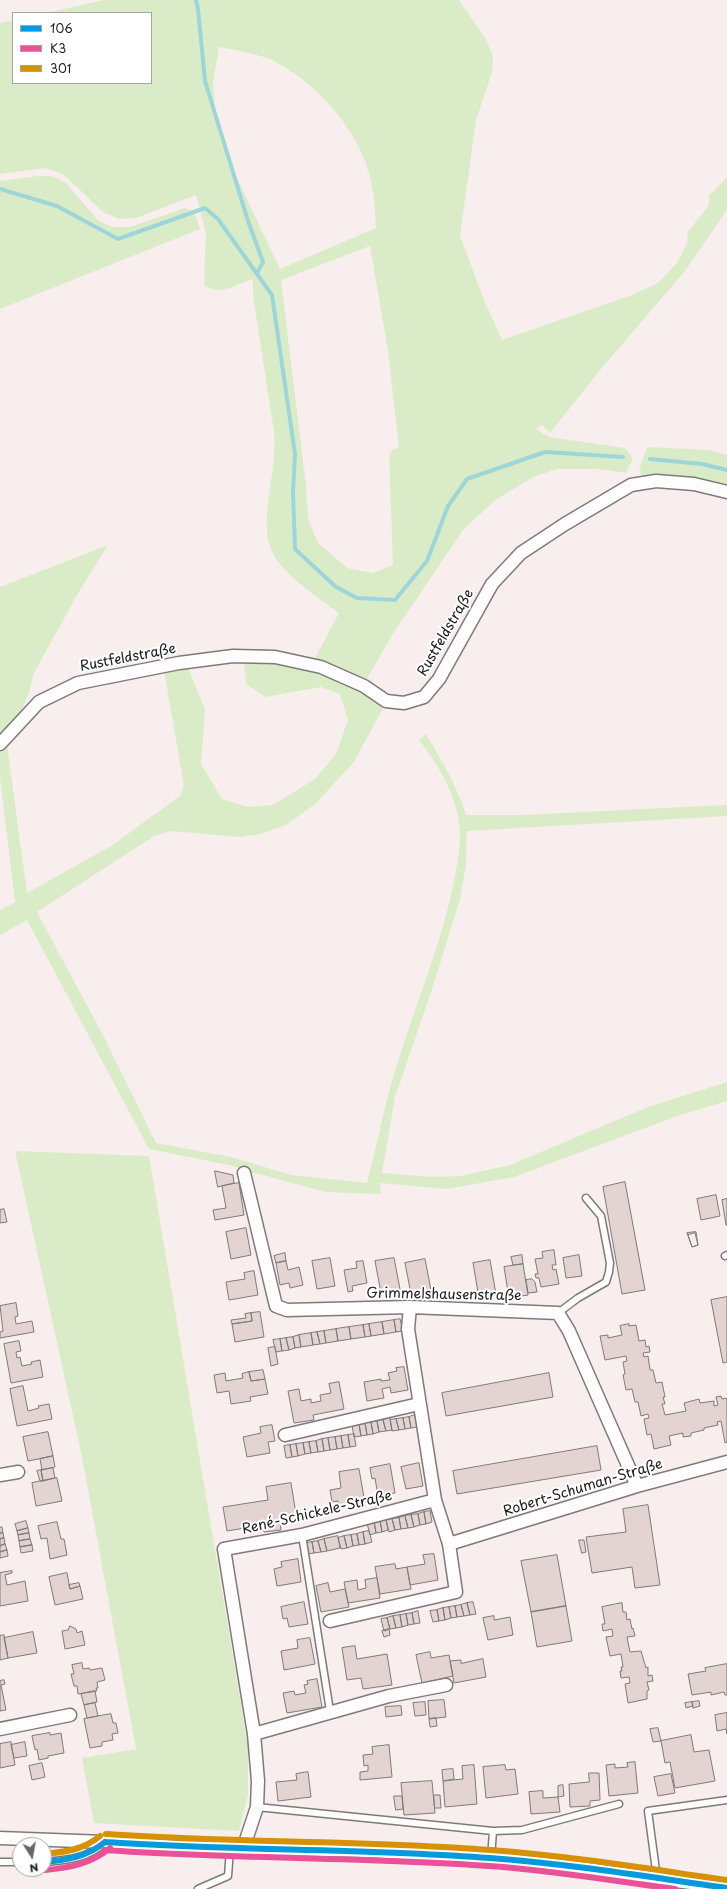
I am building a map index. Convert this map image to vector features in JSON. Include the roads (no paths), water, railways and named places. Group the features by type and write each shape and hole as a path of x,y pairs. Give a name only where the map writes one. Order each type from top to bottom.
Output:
{"street":[{"name":"Rustfeldstraße","path":"0,744 39,702 78,683 179,663 233,656 275,657 321,667 364,686 386,701 404,704 424,697 439,679 492,584 521,553 565,524 631,485 656,481 694,484 727,492"},
{"name":"Grimmelshausenstraße","path":"244,1173 276,1306 287,1310 410,1307 558,1313"},
{"path":"330,1621 456,1592 449,1544 435,1500 419,1404 408,1329 410,1307"},
{"path":"558,1313 569,1331 637,1486"},
{"path":"285,1434 419,1404"},
{"name":"Robert-Schuman-Straße","path":"449,1544 637,1486 727,1462"},
{"path":"0,1475 18,1472"},
{"name":"René-Schickele-Straße","path":"243,1849 257,1806 258,1781 254,1734 224,1549 302,1535 435,1500"},
{"path":"254,1734 330,1711 389,1696 446,1685"},
{"path":"0,1729 70,1715"},
{"path":"0,1838 230,1849 368,1851 491,1858 727,1888"}],"lane":[{"path":"558,1313 578,1298 606,1282 610,1272 610,1263 601,1216 586,1198"},
{"path":"302,1535 330,1711"},
{"path":"657,1878 648,1812 727,1800"},
{"path":"257,1806 493,1831 522,1830 619,1804"},
{"path":"491,1858 493,1831"},
{"path":"52,1861 74,1860 97,1849 105,1842"},
{"path":"198,1889 228,1876 230,1849"},
{"path":"0,1862 12,1862"}],"waterway":[{"path":"196,0 205,81 248,221 263,262 257,273"},
{"path":"0,189 57,206 118,239 205,208 218,219 272,295 295,454 293,492 295,549 336,587 357,598 395,600 427,561 448,506 467,479 545,452 623,457"},
{"path":"650,459 702,464 727,470"}]}
